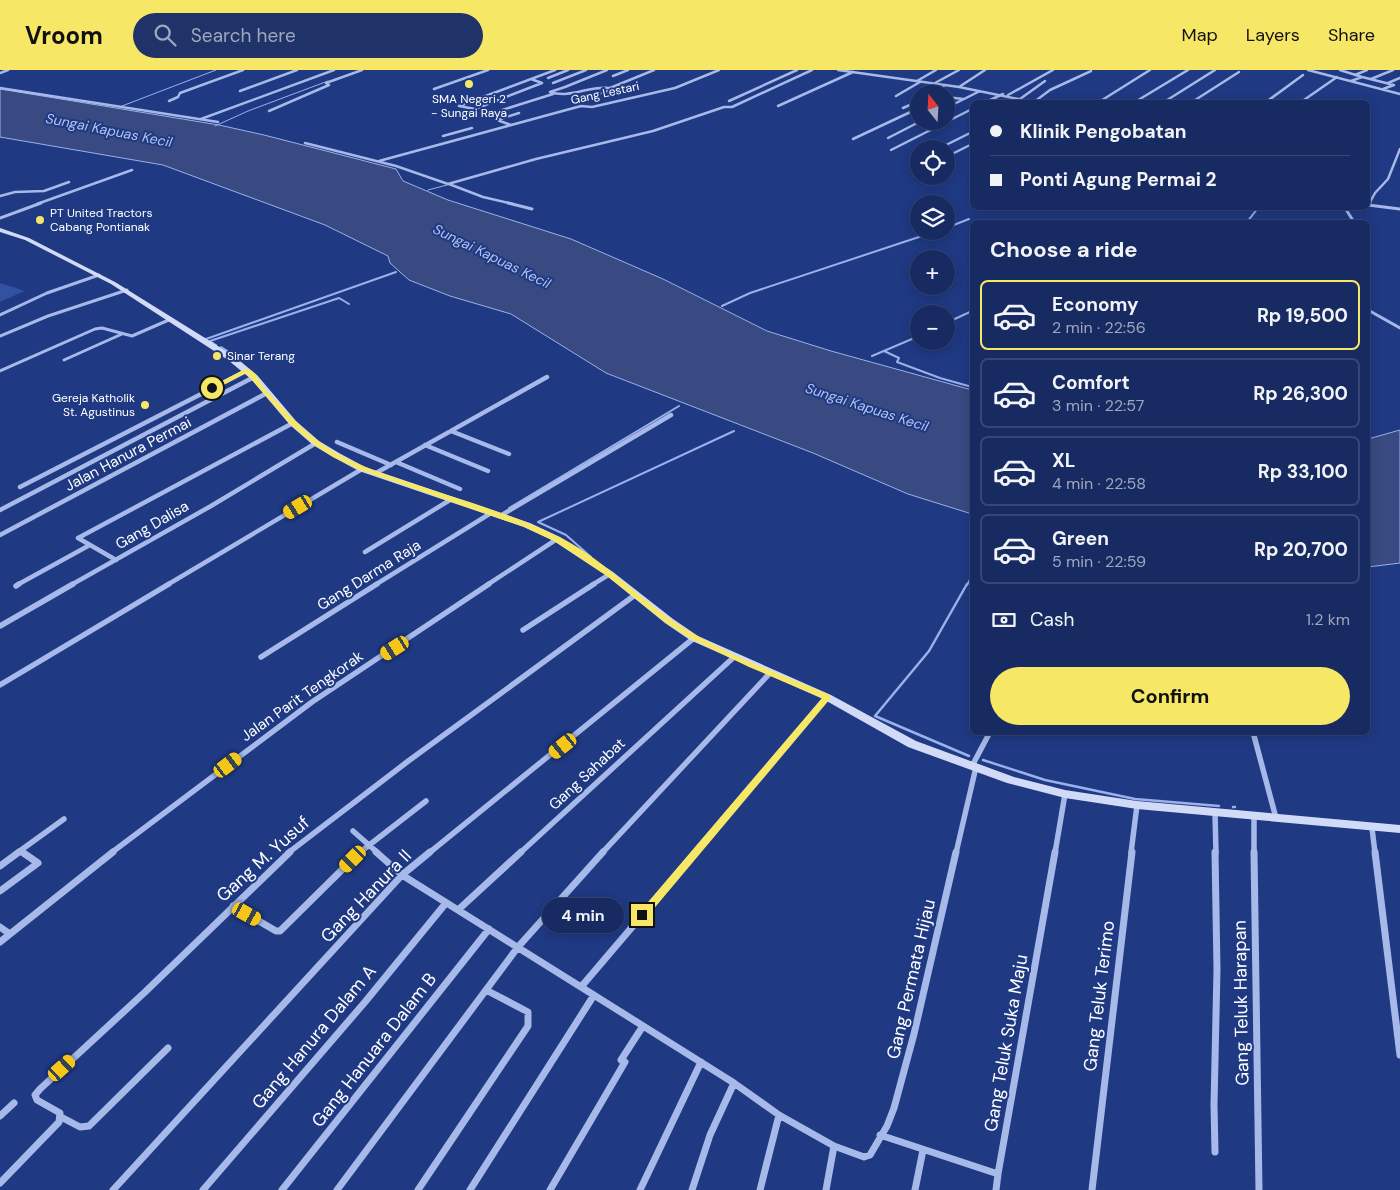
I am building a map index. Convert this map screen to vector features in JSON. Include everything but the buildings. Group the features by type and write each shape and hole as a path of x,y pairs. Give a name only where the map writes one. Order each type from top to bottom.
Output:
{"main road":[{"path":"0,230 27,239 99,275 127,290 171,319 251,374 293,423 316,443 362,469 527,525 557,539 610,574 668,622 694,638 827,697 912,744 1011,780 1065,794 1137,805 1372,828 1400,829"}],"street":[{"path":"0,72 8,70"},
{"path":"169,101 178,97 180,93 243,70"},
{"path":"240,91 297,70"},
{"path":"202,119 334,70"},
{"path":"269,111 329,85 326,83 362,70"},
{"path":"434,89 488,70"},
{"path":"531,79 542,83 475,109 459,106 531,79 555,70"},
{"path":"548,78 568,70"},
{"path":"553,83 586,70"},
{"path":"554,94 550,92 607,70"},
{"path":"613,76 628,70"},
{"path":"486,115 554,94 566,96 600,86 610,88 654,70"},
{"name":"Gang Lestari","path":"378,162 580,106 592,108 675,88 719,70"},
{"path":"729,101 797,70"},
{"path":"448,184 536,159 653,131 723,107 731,107 812,70"},
{"path":"838,70 945,85"},
{"path":"896,96 936,70"},
{"path":"935,84 959,70"},
{"path":"959,86 985,70"},
{"path":"1007,96 1053,70"},
{"path":"1102,100 1150,70"},
{"path":"1138,100 1188,70"},
{"path":"1167,100 1215,70"},
{"path":"1308,70 1389,91 1400,92"},
{"path":"1340,70 1394,85 1383,89"},
{"path":"1355,75 1367,70"},
{"path":"1371,79 1393,70"},
{"path":"778,106 852,71"},
{"path":"1037,100 1050,90 1091,71"},
{"path":"1195,100 1239,72"},
{"path":"1134,100 1178,73"},
{"path":"1269,100 1304,75"},
{"path":"1304,100 1337,77"},
{"path":"1351,81 1362,77"},
{"path":"1388,83 1400,78"},
{"path":"1020,99 1032,91 1035,86 1045,81"},
{"path":"955,86 1003,94 1025,100"},
{"path":"0,88 218,122"},
{"path":"574,100 613,89 610,88"},
{"path":"955,104 981,90"},
{"path":"990,100 1003,94"},
{"path":"955,98 964,99"},
{"path":"903,108 910,105"},
{"path":"891,150 970,111"},
{"path":"854,139 910,112"},
{"path":"512,125 497,120 519,113"},
{"path":"888,138 910,127"},
{"path":"443,136 472,128"},
{"path":"461,131 471,136"},
{"path":"955,140 970,133"},
{"path":"305,143 378,162 483,197 532,209"},
{"path":"955,152 970,145"},
{"path":"1370,202 1388,179 1400,149"},
{"path":"0,218 132,170"},
{"path":"0,196 14,192 44,191 69,182"},
{"path":"1370,205 1400,208"},
{"path":"0,314 38,297 99,275"},
{"path":"0,336 54,314 127,290"},
{"path":"1370,311 1400,328"},
{"path":"0,371 95,329 101,328 134,336 171,319"},
{"path":"64,360 123,333"},
{"path":"20,486 251,374"},
{"path":"0,510 251,374"},
{"path":"376,473 547,376"},
{"name":"Jalan Hanura Permai","path":"0,536 167,445 267,394"},
{"name":"Gang Darma Raja","path":"260,657 495,515 671,415"},
{"path":"116,560 88,546 79,540 79,537 293,423"},
{"path":"451,431 509,454"},
{"path":"336,442 460,489"},
{"name":"Gang Dalisa","path":"0,626 211,506 316,443"},
{"path":"425,445 488,471"},
{"path":"0,684 362,469"},
{"path":"365,552 450,500"},
{"name":"Jalan Parit Tengkorak","path":"0,942 148,824 312,702 557,539"},
{"path":"16,586 88,546"},
{"path":"523,630 610,574"},
{"name":"Gang M. Yusuf","path":"61,1117 60,1113 37,1100 35,1095 40,1089 144,993 280,860 332,818 635,595"},
{"name":"Gang Hanura II","path":"114,1190 402,875 694,638"},
{"name":"Gang Sahabat","path":"458,910 734,657"},
{"path":"337,1190 518,947 585,871 770,673"},
{"path":"581,987 827,697"},
{"name":"Gang Permata Hijau","path":"353,831 402,875 734,1083 779,1115 834,1146 867,1156 887,1126 894,1108 914,1034 974,767 989,735"},
{"path":"1254,735 1276,818"},
{"name":"Gang Teluk Suka Maju","path":"996,1190 1065,794"},
{"path":"232,906 276,931 280,931 367,844 426,801"},
{"name":"Gang Teluk Terimo","path":"1092,1190 1137,805"},
{"path":"1215,813 1217,970 1214,1105 1215,1152"},
{"name":"Gang Teluk Harapan","path":"1254,816 1259,1190"},
{"path":"0,866 64,819"},
{"path":"1372,828 1400,1055"},
{"path":"0,891 38,863 21,851"},
{"name":"Gang Hanura Dalam A","path":"203,1190 365,1002 446,903"},
{"path":"0,927 10,934"},
{"name":"Gang Hanuara Dalam B","path":"282,1190 489,929"},
{"path":"418,1190 528,1026 528,1012 486,990"},
{"path":"470,1190 594,995"},
{"path":"550,1190 614,1083 625,1062 621,1060 643,1026"},
{"path":"0,1183 60,1122 61,1117 80,1127 89,1126 168,1048"},
{"path":"640,1190 701,1062"},
{"path":"692,1190 716,1118 734,1083"},
{"path":"0,1116 14,1102"},
{"path":"760,1190 779,1115"},
{"path":"880,1135 998,1174"},
{"path":"826,1190 834,1146"},
{"path":"915,1190 923,1150"}],"shaded area":[{"path":"0,283 25,291 0,302"}],"water":[{"name":"Sungai Kapuas Kecil","path":"0,89 219,125 396,169 403,181 448,200 571,239 663,279 767,331 831,351 970,389 970,513 908,494 813,453 606,373 511,314 450,296 409,280 390,263 388,256 325,225 163,165 0,137"},
{"path":"1400,430 1400,563 1370,567 1370,438"}],"waterway":[{"path":"122,106 216,70"},
{"path":"215,126 248,111 328,81"},
{"path":"428,190 447,185"},
{"path":"1249,220 1256,210"},
{"path":"955,224 969,219"},
{"path":"722,306 750,293 910,240"},
{"path":"206,339 396,272"},
{"path":"210,341 339,298 349,304"},
{"path":"955,319 970,312"},
{"path":"872,356 910,340"},
{"path":"211,342 216,345"},
{"path":"221,347 229,352"},
{"path":"884,351 899,358 897,362 940,378 970,386"},
{"path":"509,508 679,406"},
{"path":"591,557 566,535 538,522 734,431"},
{"path":"967,585 970,580"},
{"path":"967,584 929,651 875,716 969,756"},
{"path":"983,760 1045,780 1135,799 1219,806"}],"place":[{"name":"SMA Negeri 2 - Sungai Raya","path":"469,84"},
{"name":"PT United Tractors Cabang Pontianak","path":"40,220"},
{"name":"Sinar Terang","path":"217,356"},
{"name":"Gereja Katholik St. Agustinus","path":"145,405"}],"route":[{"path":"212,388 247,370 293,423 318,445 336,456 362,469 527,525 557,539 610,574 668,622 694,638 827,697 642,915"}]}
